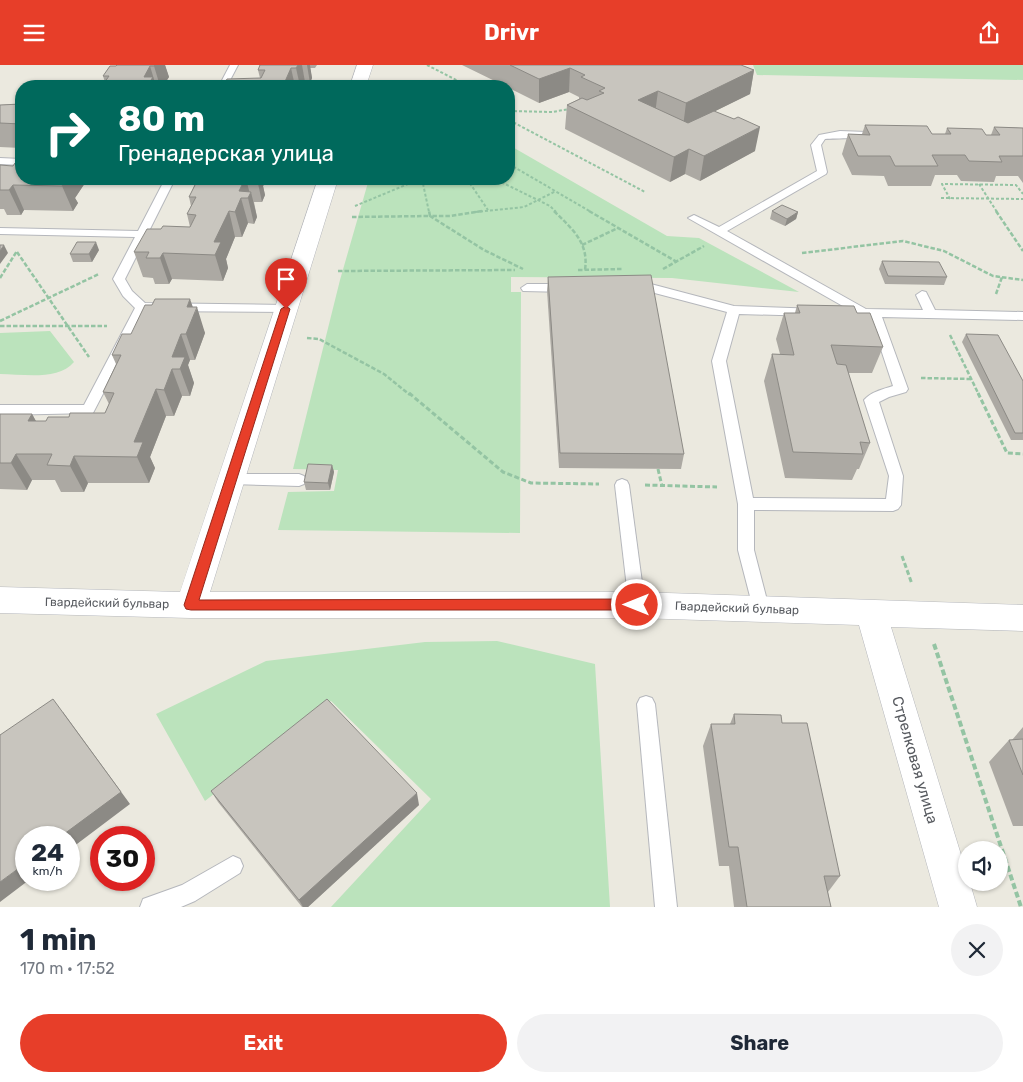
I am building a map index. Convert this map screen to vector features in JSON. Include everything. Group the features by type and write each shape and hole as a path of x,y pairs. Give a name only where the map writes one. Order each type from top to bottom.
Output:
{"street":[{"path":"360,80 365,65"},
{"path":"191,605 326,185"},
{"name":"Гвардейский бульвар","path":"0,600 191,605 637,605 1023,618"},
{"name":"Стрелковая улица","path":"871,613 958,907"}],"lane":[{"path":"226,80 234,65"},
{"path":"719,231 822,171 816,145 822,137 878,135"},
{"path":"0,161 15,162"},
{"path":"167,185 119,279 127,293 142,307 286,309"},
{"path":"694,218 869,313 898,378 901,389 884,393 871,400 896,476 893,505 746,504"},
{"path":"0,231 141,234"},
{"path":"617,287 647,287 734,310 1023,316"},
{"path":"527,288 577,288"},
{"path":"922,295 935,314"},
{"path":"0,410 88,410 130,326 142,307"},
{"path":"734,310 719,361 746,504 746,550 761,608"},
{"path":"231,479 299,480"},
{"path":"622,485 637,605"},
{"path":"646,704 666,907"},
{"path":"151,907 188,894 233,866"}],"path":[{"path":"427,65 456,80"},
{"path":"515,111 552,112 571,109"},
{"path":"515,123 646,192"},
{"path":"515,167 677,262"},
{"path":"978,183 1023,251"},
{"path":"950,199 942,184 1016,185 1023,194"},
{"path":"355,206 406,185"},
{"path":"422,185 430,216 484,249 526,270"},
{"path":"471,185 488,210"},
{"path":"507,185 550,206 564,219 579,237 588,257 585,270"},
{"path":"352,217 450,216 524,207 556,191"},
{"path":"941,198 1023,199"},
{"path":"582,245 618,228"},
{"path":"768,257 903,241 944,251 993,276 1023,280"},
{"path":"0,278 17,252 104,378"},
{"path":"0,321 129,259"},
{"path":"935,314 971,379 1007,453 1023,454"},
{"path":"0,326 130,326"},
{"path":"278,335 319,339 384,374 429,409 503,472 531,483"},
{"path":"898,378 971,379"},
{"path":"658,469 662,486"},
{"path":"902,555 914,589"},
{"path":"933,643 1021,907"}],"green space":[{"path":"753,65 1023,65 1023,80 757,75"},
{"path":"515,148 667,236 699,238 799,292 672,278 511,277 511,292 521,292 520,533 278,530 288,492 334,491 338,470 293,469 340,280 367,185 515,185"},
{"path":"50,331 74,362 59,372 50,374 0,374 0,333"},
{"path":"497,641 595,664 610,907 331,907 431,799 331,701 205,801 156,714 266,661 425,642"}],"building":[{"path":"155,65 150,66 144,77 153,77 151,80 106,80 109,76 103,76 110,66"},
{"path":"260,65 298,65 296,68 291,68 286,80 226,80 261,78 265,70 258,70"},
{"path":"510,65 741,65 754,70 686,103 658,91 638,100 688,123 714,111 734,119 738,117 760,127 704,156 689,149 674,157 567,105 582,98 587,100 604,93 599,91 605,88 581,77 585,75 570,68 539,79"},
{"path":"15,104 15,124 0,123 0,105"},
{"path":"865,125 927,126 932,134 951,134 947,128 982,129 986,135 1000,135 994,127 1023,128 1023,156 999,156 1002,162 969,161 965,155 932,155 938,166 895,166 890,156 858,156 848,134 870,135"},
{"path":"15,163 15,185 63,185 62,186 13,185 9,190 0,190 0,165 13,166"},
{"path":"195,185 242,185 239,191 251,192 248,198 241,198 235,212 229,211 214,242 221,242 215,255 163,253 160,258 146,258 149,252 134,252 147,229 161,229 163,226 190,227 196,215 187,214 196,197 189,197"},
{"path":"782,205 798,212 787,219 772,211"},
{"path":"77,242 96,242 89,254 70,254"},
{"path":"882,261 939,262 947,277 888,276"},
{"path":"651,275 684,454 560,453 548,277"},
{"path":"155,299 190,299 187,307 197,307 186,334 181,334 172,357 185,357 180,369 172,369 164,390 156,389 134,442 143,442 137,457 74,456 70,466 47,465 52,454 16,454 11,463 0,463 0,414 32,414 28,421 46,421 48,417 69,417 70,413 105,413 114,393 103,392 121,355 112,355 122,334 131,334 145,305 152,305"},
{"path":"797,305 854,306 857,313 870,313 883,347 831,345 837,364 846,365 870,443 860,442 863,454 793,452 772,354 794,355 784,313 800,313"},
{"path":"966,334 998,335 1023,381 1023,433 1015,433"},
{"path":"308,464 332,465 328,483 304,482"},
{"path":"53,699 121,792 75,826 15,826 15,871 0,882 0,735"},
{"path":"327,699 417,793 299,900 211,791"},
{"path":"734,714 781,715 782,723 807,723 840,876 824,876 831,907 747,907 738,847 729,847 711,724 735,724"},
{"path":"1023,739 1023,775 1009,740"}],"route":[{"path":"286,309 191,605 637,605"}]}
